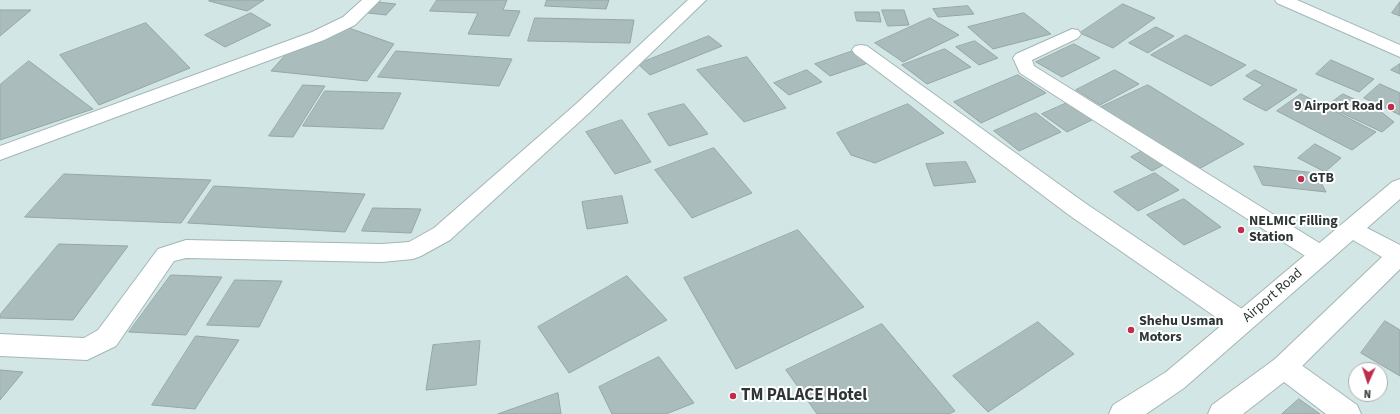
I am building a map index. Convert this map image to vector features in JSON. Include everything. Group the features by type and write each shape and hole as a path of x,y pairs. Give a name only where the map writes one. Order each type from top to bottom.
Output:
{"street":[{"path":"0,171 4,162 0,154 318,36 349,21 372,0"},
{"path":"0,345 88,349 106,338 166,255 186,249 382,253 413,250 442,234 583,108 698,0"},
{"path":"1283,0 1400,52"},
{"path":"1072,34 1022,58 1026,69 1321,255"},
{"path":"861,50 1077,209 1242,322"},
{"name":"Airport Road","path":"1123,414 1175,380 1400,187"},
{"path":"1222,414 1284,367 1400,255 1351,229"},
{"path":"1284,367 1347,414"}],"building":[{"path":"264,0 247,11 209,1"},
{"path":"437,0 507,0 503,10 520,11 509,36 468,34 478,13 430,11"},
{"path":"547,0 609,0 606,9 545,6"},
{"path":"377,2 396,4 386,15 368,13"},
{"path":"1400,2 1400,16 1392,13"},
{"path":"1123,4 1155,18 1113,48 1080,33"},
{"path":"968,6 974,14 938,17 933,9"},
{"path":"0,10 31,10 0,36"},
{"path":"882,10 904,10 909,25 888,26"},
{"path":"855,12 879,12 881,22 857,21"},
{"path":"251,13 271,25 225,47 205,35"},
{"path":"1024,13 1051,34 993,49 968,27"},
{"path":"535,18 634,20 630,43 528,41"},
{"path":"930,18 959,35 903,62 875,43"},
{"path":"146,23 190,68 99,105 60,55"},
{"path":"1156,27 1174,36 1148,53 1129,43"},
{"path":"349,28 394,44 367,81 271,71 287,53"},
{"path":"1186,35 1246,65 1211,86 1151,55"},
{"path":"709,36 722,46 650,75 638,64"},
{"path":"975,41 998,58 979,65 956,47"},
{"path":"1074,44 1100,58 1062,77 1036,62"},
{"path":"945,49 971,67 927,84 902,65"},
{"path":"856,50 871,62 830,76 815,64"},
{"path":"396,51 512,59 499,86 378,77"},
{"path":"747,57 786,108 744,122 697,70"},
{"path":"1331,60 1374,79 1359,92 1316,74"},
{"path":"29,61 93,109 0,140 0,85"},
{"path":"1400,64 1400,74 1391,70"},
{"path":"807,70 822,82 789,95 774,83"},
{"path":"1115,70 1139,84 1100,105 1076,90"},
{"path":"1255,70 1297,90 1266,111 1243,99 1263,85 1246,76"},
{"path":"1018,75 1046,93 981,123 954,102"},
{"name":"9 Airport Road","path":"1380,84 1400,93 1400,115 1364,98"},
{"path":"303,85 325,86 293,137 269,136"},
{"path":"1148,85 1244,144 1197,170 1101,107"},
{"path":"325,91 401,93 383,129 303,126"},
{"path":"1301,94 1376,132 1352,150 1277,111"},
{"path":"1343,94 1380,111 1394,122 1382,132 1327,106"},
{"path":"1069,102 1094,119 1067,132 1042,114"},
{"path":"684,104 708,134 669,146 648,114"},
{"path":"908,104 944,133 875,163 851,155 837,133"},
{"path":"1036,113 1061,132 1019,151 994,131"},
{"path":"622,120 651,162 615,174 586,132"},
{"path":"1315,144 1341,158 1325,172 1298,158"},
{"path":"714,148 752,193 692,218 655,170"},
{"path":"1144,150 1165,164 1152,171 1131,157"},
{"path":"966,162 976,182 934,186 926,164"},
{"path":"1254,166 1316,173 1326,192 1263,185"},
{"path":"1155,173 1179,190 1138,211 1114,192"},
{"path":"64,174 211,180 181,223 25,217"},
{"path":"214,186 365,194 345,232 188,223"},
{"path":"622,196 628,223 587,229 582,202"},
{"path":"1184,199 1221,227 1184,245 1147,215"},
{"path":"373,208 421,209 411,233 362,231"},
{"path":"798,230 864,307 736,369 684,278"},
{"path":"59,244 128,246 73,320 0,318 0,315"},
{"path":"171,275 222,277 186,335 129,332"},
{"path":"627,276 667,320 569,373 538,327"},
{"path":"235,280 282,281 259,327 207,325"},
{"path":"1385,321 1400,330 1400,376 1388,369 1388,362 1376,362 1361,353"},
{"path":"1038,322 1074,354 988,412 953,376"},
{"path":"882,324 955,411 949,414 817,414 786,370"},
{"path":"196,336 239,340 195,409 152,405"},
{"path":"480,341 476,385 426,390 433,345"},
{"path":"659,357 694,403 666,414 612,414 599,387"},
{"path":"0,370 23,372 0,400"},
{"path":"558,393 561,414 498,414"},
{"path":"1299,399 1320,414 1282,414"}],"place":[{"name":"9 Airport Road","path":"1391,107"},
{"name":"GTB","path":"1301,179"},
{"name":"NELMIC Filling Station","path":"1241,230"},
{"name":"Shehu Usman Motors","path":"1131,330"},
{"name":"TM PALACE Hotel","path":"733,396"}]}
